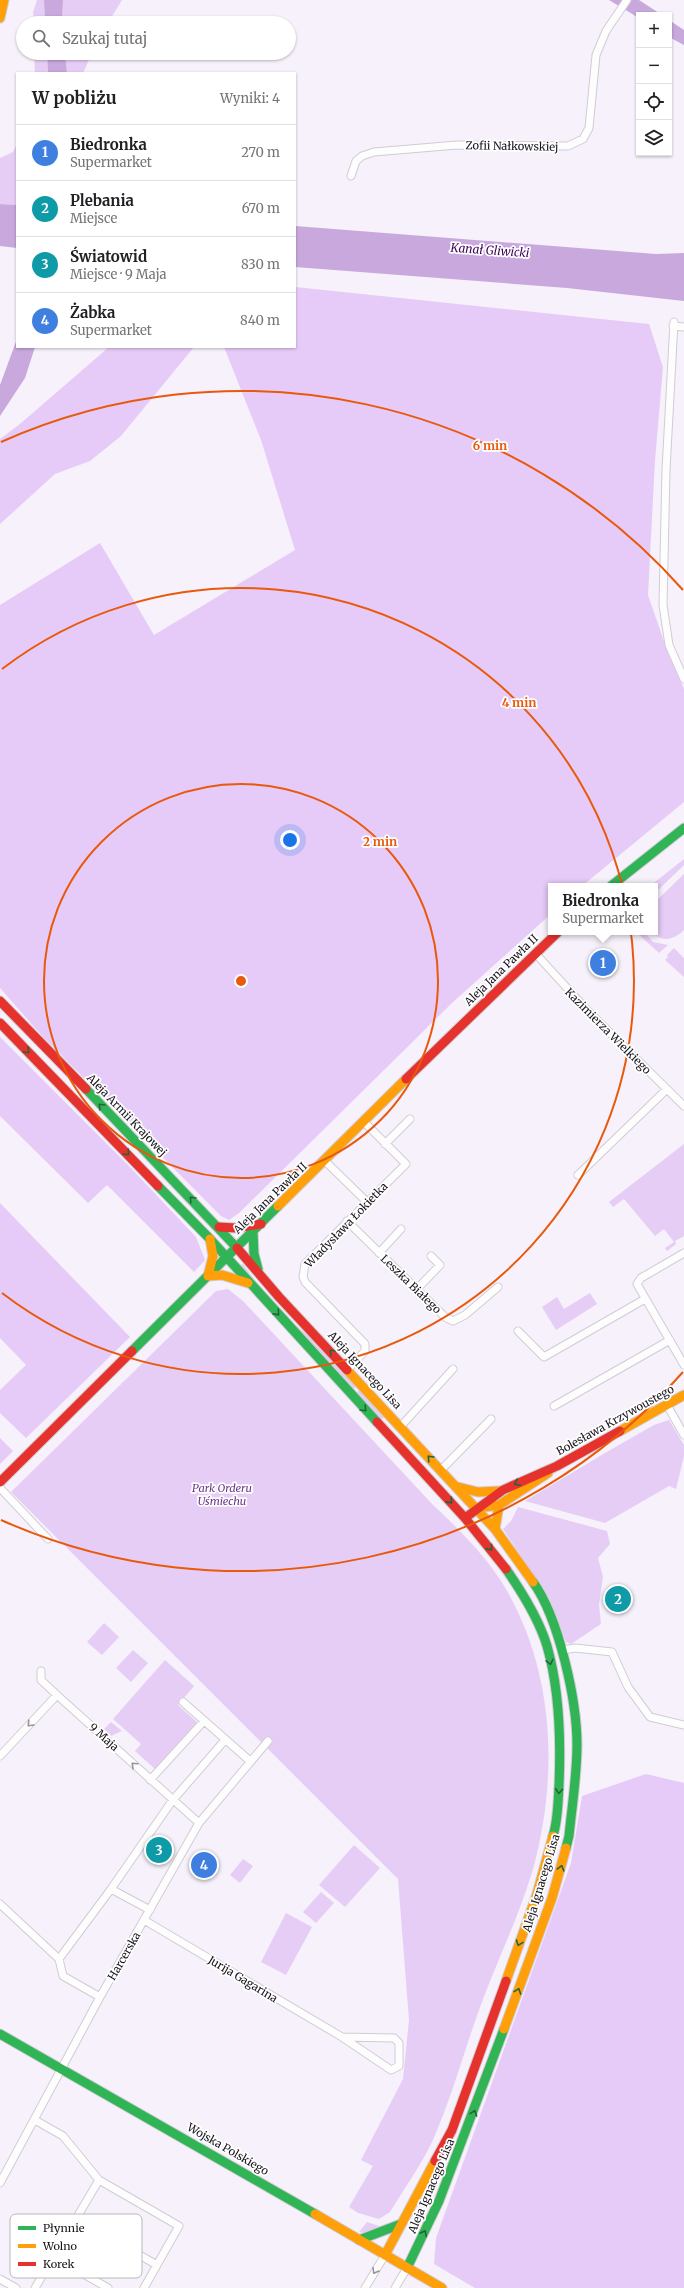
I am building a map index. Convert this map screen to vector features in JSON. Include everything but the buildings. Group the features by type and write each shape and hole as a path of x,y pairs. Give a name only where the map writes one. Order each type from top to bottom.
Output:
{"street":[{"path":"0,18 4,0"},
{"name":"Zofii Nałkowskiej","path":"351,176 353,166 362,156 394,149 472,145 542,147 568,146 577,143 586,135 589,128 594,66 597,49 606,31 627,0"},
{"path":"684,327 673,324 666,470 663,605 669,645 684,679"},
{"path":"615,883 684,828"},
{"name":"Aleja Jana Pawła II","path":"0,1482 534,953 555,935"},
{"name":"Kazimierza Wielkiego","path":"534,953 589,1012 684,1106"},
{"name":"Aleja Armii Krajowej","path":"0,1001 237,1247"},
{"path":"0,1023 227,1257"},
{"path":"578,1175 667,1089"},
{"path":"385,1144 410,1119"},
{"name":"Władysława Łokietka","path":"348,1369 365,1351 365,1344 304,1282 302,1277 305,1264 406,1164 364,1122"},
{"path":"325,1161 367,1202"},
{"name":"Leszka Białego","path":"347,1221 445,1317 453,1321 465,1314 498,1287"},
{"path":"219,1227 236,1228 261,1224"},
{"path":"379,1253 401,1229"},
{"path":"253,1232 254,1254 258,1272"},
{"path":"210,1239 213,1256 208,1276 222,1275 250,1284"},
{"name":"Aleja Ignacego Lisa","path":"237,1247 258,1272 495,1529 539,1590 553,1619 563,1650 575,1715 577,1745 573,1807 569,1836 552,1898 466,2134 439,2201 407,2268"},
{"path":"684,1253 641,1278 637,1284 684,1365"},
{"path":"417,1289 440,1265 431,1256"},
{"name":"Aleja Ignacego Lisa","path":"227,1257 465,1518 502,1563 529,1605 546,1646 560,1716 561,1747 554,1833 537,1894 452,2130 385,2255"},
{"path":"518,1331 544,1357 646,1299"},
{"path":"554,1406 670,1340"},
{"path":"401,1426 453,1369"},
{"name":"Bolesława Krzywoustego","path":"476,1508 499,1505 557,1466 684,1395"},
{"path":"666,1405 684,1435"},
{"path":"440,1470 491,1419"},
{"name":"Bolesława Krzywoustego","path":"476,1508 503,1490 557,1466"},
{"name":"Bolesława Krzywoustego","path":"457,1487 478,1492 503,1490"},
{"path":"0,1488 48,1539"},
{"path":"495,1529 499,1505"},
{"path":"465,1518 476,1508"},
{"path":"563,1650 575,1648 612,1652 628,1688 650,1717 684,1725"},
{"name":"9 Maja","path":"41,1671 41,1680 172,1801 199,1823"},
{"path":"0,1756 57,1695"},
{"path":"183,1702 250,1762"},
{"path":"150,1780 204,1722"},
{"path":"60,1959 172,1801 225,1740"},
{"name":"Harcerska","path":"0,2183 63,2069 100,1997 199,1823 268,1741"},
{"path":"111,1889 150,1910"},
{"path":"0,1904 60,1959 62,1976 100,1997"},
{"name":"Jurija Gagarina","path":"144,1920 342,2038 391,2070 398,2066 399,2043 394,2038 342,2038"},
{"name":"Wojska Polskiego","path":"0,2034 442,2288"},
{"path":"35,2120 63,2136 99,2180 179,2226 144,2288"},
{"path":"79,2214 99,2180"},
{"path":"359,2240 402,2224"},
{"path":"365,2288 385,2255"},
{"path":"142,2256 157,2265"},
{"path":"395,2288 407,2268"},
{"path":"35,2288 41,2278"},
{"path":"91,2278 108,2288"},
{"path":"0,2279 16,2288"}],"green space":[{"path":"37,0 44,0 45,16 33,16 33,12"},
{"path":"63,0 122,0 112,16 62,16"},
{"path":"34,60 47,60 48,72 35,72"},
{"path":"66,60 89,60 83,72 67,72"},
{"path":"16,146 16,205 0,204 0,158 13,152"},
{"path":"684,859 684,865 658,890 658,883 654,883"},
{"path":"684,874 684,930 672,938 664,939 655,935 658,935 658,899"},
{"path":"639,935 647,935 653,942 668,945 659,953"},
{"path":"674,948 684,958 684,977 665,960 668,957 667,955"},
{"path":"684,1144 684,1236 675,1241 676,1244 667,1251 665,1248 674,1242 664,1229 655,1236 624,1199 613,1207 609,1202"},
{"path":"243,1264 254,1279 273,1300 241,1265"},
{"name":"Park Orderu Uśmiechu","path":"228,1289 243,1301 433,1505 468,1539 489,1564 507,1590 528,1635 538,1667 544,1701 548,1734 546,1802 541,1836 533,1869 514,1922 479,2010 451,2093 432,2142 390,2212 379,2219 358,2213 349,2207 373,2166 361,2160 403,2079 409,2020 398,1879 11,1492 216,1291"},
{"path":"590,1293 597,1304 556,1330 542,1307 557,1297 564,1309"},
{"path":"273,1300 295,1324 293,1323"},
{"path":"295,1324 319,1345 357,1386 353,1389"},
{"path":"361,1389 385,1417 384,1418 380,1419 356,1393"},
{"path":"669,1420 684,1445 684,1456 676,1489 669,1486 605,1523 525,1501 654,1425"},
{"path":"518,1507 607,1531 610,1544 598,1558 603,1577 599,1604 601,1624 571,1644 566,1642 550,1600 503,1529 511,1521"},
{"path":"104,1623 119,1637 102,1655 87,1642"},
{"path":"133,1650 148,1663 131,1682 116,1668"},
{"path":"165,1660 194,1686 178,1705 197,1722 155,1769 135,1751 141,1744 113,1719"},
{"path":"111,1722 122,1731 111,1736 104,1729"},
{"path":"354,1845 380,1868 345,1907 319,1885"},
{"path":"243,1859 253,1866 240,1883 230,1875"},
{"path":"321,1892 334,1903 316,1923 303,1912"},
{"path":"286,1913 312,1927 286,1975 261,1962"},
{"path":"367,2222 382,2227 364,2233 359,2232"}],"shaded area":[{"path":"296,287 649,324 663,367 655,460 648,595 668,653 684,689 684,802 586,883 548,883 548,917 453,1002 239,1213 229,1220 221,1216 43,1037 0,988 0,605 100,543 154,635 295,550 261,440 224,348 296,348"},
{"path":"108,348 193,348 121,436 90,461 55,474 0,524 0,439 20,424"},
{"path":"0,1037 128,1165 196,1237 205,1260 194,1272 107,1185 88,1203 0,1116"},
{"path":"0,1203 130,1337 26,1438 0,1413 0,1390 26,1365 0,1338"},
{"path":"0,1438 13,1451 0,1464"},
{"path":"646,1774 684,1783 684,2288 475,2288 434,2264 436,2238 571,1863 582,1796"}],"water":[{"path":"44,0 63,0 62,16 45,16"},
{"path":"609,0 639,0 657,12 636,12 636,16"},
{"path":"672,22 684,30 684,45 672,39"},
{"path":"47,60 66,60 67,72 48,72"},
{"path":"0,204 16,205 16,248 0,246"},
{"name":"Kanał Gliwicki","path":"296,226 656,254 684,253 684,301 567,288 296,267"},
{"path":"16,342 16,348 35,348 25,378 0,416 0,385"}],"traffic: fast":[{"path":"615,883 684,828"},
{"path":"86,1089 237,1248"},
{"path":"158,1186 210,1239 377,1422"},
{"path":"132,1351 278,1206"},
{"path":"253,1232 254,1254 258,1269"},
{"path":"506,1569 524,1596 544,1636 555,1680 559,1715 560,1750 558,1811 553,1836"},
{"path":"533,1582 551,1616 565,1660 574,1706 577,1745 576,1768 569,1836 566,1848"},
{"path":"407,2268 439,2201 504,2029"},
{"path":"0,2034 315,2214"},
{"path":"359,2240 401,2224"}],"traffic: slow":[{"path":"0,18 4,0"},
{"path":"278,1206 406,1079"},
{"path":"208,1276 213,1256 210,1239"},
{"path":"208,1276 222,1275 248,1283"},
{"path":"347,1370 495,1529 533,1582"},
{"path":"620,1431 684,1395"},
{"path":"477,1508 499,1505 548,1473"},
{"path":"458,1487 478,1492 499,1491"},
{"path":"495,1529 499,1505"},
{"path":"506,1981 537,1894 553,1836"},
{"path":"504,2029 552,1898 566,1848"},
{"path":"385,2255 435,2161"},
{"path":"315,2214 442,2288"}],"traffic: jam":[{"path":"406,1079 555,935"},
{"path":"0,1001 86,1089"},
{"path":"0,1023 158,1186"},
{"path":"219,1227 236,1228 261,1224"},
{"path":"237,1248 279,1297 347,1370"},
{"path":"0,1482 132,1351"},
{"path":"377,1422 465,1518 506,1569"},
{"path":"465,1518 503,1490 557,1466 620,1431"},
{"path":"435,2161 452,2130 506,1981"}],"place":[{"name":"Biedronka","path":"603,963"},
{"name":"Plebania","path":"618,1599"},
{"name":"Światowid","path":"159,1850"},
{"name":"Żabka","path":"204,1865"}]}
